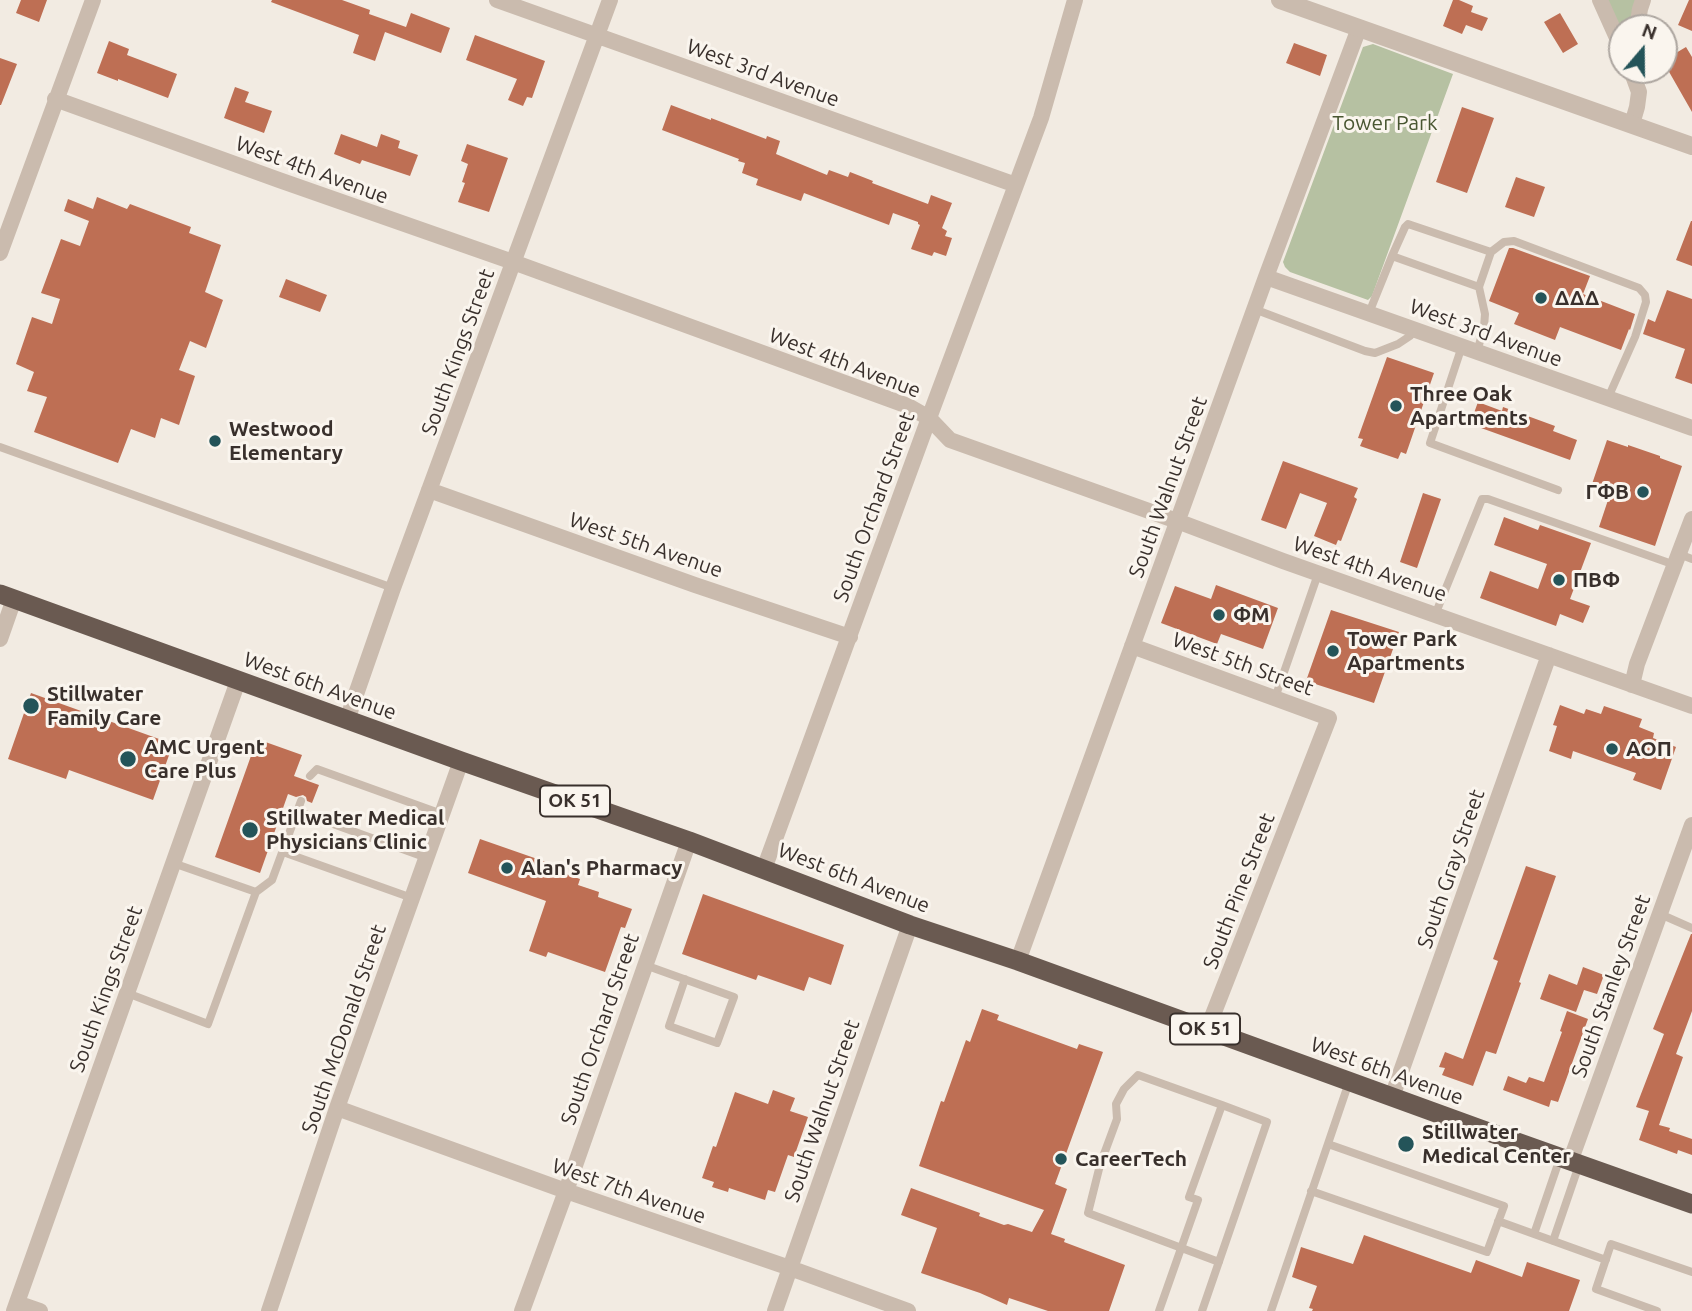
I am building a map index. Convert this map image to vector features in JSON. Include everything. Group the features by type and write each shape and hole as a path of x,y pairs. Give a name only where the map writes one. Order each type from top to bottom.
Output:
{"highway":[{"name":"West 6th Avenue","path":"7,597 689,841 910,925 1018,961 1692,1204"}],"street":[{"path":"0,253 93,0"},
{"name":"West 3rd Avenue","path":"497,0 1016,185"},
{"name":"South Kings Street","path":"347,720 610,0"},
{"name":"South Orchard Street","path":"764,869 1041,118 1074,0"},
{"path":"1280,0 1692,146"},
{"path":"1600,0 1608,18"},
{"name":"South Walnut Street","path":"1018,961 1254,309 1359,28"},
{"path":"1632,124 1639,93 1636,84"},
{"name":"West 4th Avenue","path":"55,99 908,406 929,418 950,440 1692,706"},
{"name":"West 3rd Avenue","path":"1266,277 1692,428"},
{"name":"West 5th Avenue","path":"429,490 850,637"},
{"path":"1632,685 1637,664 1682,560 1692,519"},
{"path":"0,639 7,597"},
{"name":"West 5th Street","path":"1132,646 1329,718 1310,768"},
{"name":"South Gray Street","path":"1392,1097 1549,655"},
{"name":"South Kings Street","path":"15,1307 238,681"},
{"name":"South McDonald Street","path":"268,1311 337,1108 461,761"},
{"name":"South Pine Street","path":"1208,1030 1310,768"},
{"name":"South Stanley Street","path":"1570,1161 1692,825"},
{"name":"South Orchard Street","path":"522,1311 689,841"},
{"name":"South Walnut Street","path":"775,1311 910,925"},
{"name":"West 7th Avenue","path":"337,1108 908,1311"},
{"path":"15,1307 40,1311"}],"lane":[{"path":"1368,313 1408,224 1491,251"},
{"path":"1558,490 1430,443 1470,349 1484,327 1485,314 1479,287 1491,251 1504,242 1514,241 1639,288 1645,295 1646,302 1635,337 1608,398"},
{"path":"1392,256 1479,287"},
{"path":"1254,309 1364,351 1376,353 1404,340 1415,330"},
{"path":"0,447 393,589"},
{"path":"1436,615 1482,499 1682,560"},
{"path":"1275,698 1318,574"},
{"path":"310,776 317,769 442,814"},
{"path":"127,993 208,1024 256,892 272,880 301,801"},
{"path":"297,811 427,858"},
{"path":"282,852 412,898"},
{"path":"173,863 256,892"},
{"path":"1660,914 1692,929"},
{"path":"645,965 734,996 717,1043 669,1026 685,979"},
{"path":"1202,1311 1219,1262 1267,1122 1138,1075 1124,1089 1116,1104 1117,1119 1100,1165 1088,1213 1219,1262"},
{"path":"1271,1311 1349,1082"},
{"path":"1159,1311 1198,1200 1189,1197 1222,1105"},
{"path":"1311,1191 1487,1252 1504,1206 1328,1144"},
{"path":"1534,1234 1570,1161"},
{"path":"1553,1241 1570,1161"},
{"path":"1498,1221 1606,1260"},
{"path":"1657,1311 1596,1289 1611,1244 1692,1272"}],"green space":[{"path":"1600,0 1643,0 1640,14 1608,14 1608,18"},
{"name":"Tower Park","path":"1373,44 1453,74 1372,296 1368,300 1290,272 1283,262 1363,47"}],"building":[{"path":"21,0 47,0 39,22 16,13"},
{"path":"342,0 370,10 369,14 406,27 411,13 450,28 441,53 385,32 375,61 353,53 359,35 271,2"},
{"path":"1453,0 1473,6 1471,12 1488,18 1482,31 1466,25 1462,34 1443,26"},
{"path":"1689,0 1692,0 1692,31 1678,25"},
{"path":"1560,13 1578,44 1563,53 1544,22"},
{"path":"475,35 545,61 532,98 527,97 523,106 508,100 517,79 466,60"},
{"path":"109,41 129,49 127,55 177,74 168,98 97,73"},
{"path":"1294,43 1327,55 1320,76 1286,63"},
{"path":"1686,47 1692,57 1692,112 1676,84 1678,52"},
{"path":"0,58 17,64 1,105 0,105"},
{"path":"235,87 249,92 245,102 272,111 264,133 224,118"},
{"path":"671,105 766,139 767,136 780,141 776,154 827,175 829,170 848,177 850,172 928,204 931,195 952,203 942,228 947,231 945,236 952,238 946,256 934,252 932,256 911,249 920,225 918,222 893,213 889,225 804,193 801,201 756,185 758,179 742,173 745,163 738,161 739,159 662,130"},
{"path":"1462,107 1494,118 1467,193 1436,182"},
{"path":"341,134 377,147 381,134 400,141 398,148 418,155 410,176 362,160 360,164 334,154"},
{"path":"467,144 508,158 489,212 458,202 468,164 461,161"},
{"path":"1516,177 1545,187 1534,217 1505,207"},
{"path":"97,197 127,209 130,204 191,227 189,233 221,245 205,292 223,300 206,348 190,341 179,370 195,376 179,425 161,418 155,438 131,429 118,463 34,432 47,397 27,391 34,372 16,364 32,317 52,324 60,299 41,293 61,239 80,246 89,221 64,211 68,199 93,209"},
{"path":"1692,221 1692,266 1676,260"},
{"name":"ΔΔΔ","path":"1509,248 1590,276 1583,294 1635,314 1621,350 1560,327 1555,340 1514,324 1519,313 1489,301"},
{"path":"286,279 327,295 320,312 279,297"},
{"path":"1667,290 1692,299 1692,384 1675,378 1685,349 1643,334 1648,319 1655,322"},
{"name":"Three Oak Apartments","path":"1387,357 1434,373 1406,454 1401,452 1398,459 1360,446 1363,439 1358,438"},
{"path":"1478,402 1502,411 1503,407 1555,426 1553,431 1577,440 1570,460 1470,424"},
{"name":"ΓΦΒ","path":"1607,440 1660,456 1682,466 1655,546 1599,527 1611,491 1592,484"},
{"path":"1283,461 1358,488 1354,497 1357,499 1341,541 1338,540 1336,545 1314,536 1327,503 1300,493 1286,529 1261,520"},
{"name":"Tower Park Apartments","path":"1423,493 1441,499 1417,568 1400,562"},
{"name":"ΠΒΦ","path":"1504,517 1538,530 1540,525 1591,543 1570,599 1590,606 1583,623 1560,614 1556,626 1480,598 1490,571 1538,589 1547,564 1494,545"},
{"name":"ΦΜ","path":"1216,585 1278,608 1263,649 1221,634 1217,644 1161,623 1175,586 1211,599"},
{"path":"1331,610 1399,632 1374,703 1306,681"},
{"path":"31,693 173,744 153,800 69,770 66,779 8,759"},
{"name":"AOΠ","path":"1560,705 1584,714 1586,709 1601,714 1604,706 1642,719 1639,727 1654,733 1653,738 1676,747 1661,790 1633,780 1636,773 1573,751 1571,759 1549,751 1557,726 1553,725"},
{"name":"Stillwater Medical Physicians Clinic","path":"257,739 302,755 294,776 319,785 312,803 303,795 296,797 288,794 260,873 215,857"},
{"path":"480,839 546,862 544,866 580,879 578,885 599,892 598,897 632,909 625,928 621,927 605,972 548,952 546,957 529,951 546,901 468,873"},
{"path":"1526,866 1556,876 1496,1054 1486,1051 1473,1086 1442,1075 1445,1068 1439,1067 1445,1052 1463,1059 1498,961 1493,959"},
{"path":"703,894 844,945 831,985 809,977 804,991 758,975 756,980 682,954"},
{"path":"1691,934 1692,1011 1676,1054 1683,1057 1659,1125 1692,1139 1692,1155 1678,1150 1677,1154 1639,1140 1649,1111 1636,1107 1664,1034 1653,1029"},
{"path":"1583,967 1604,975 1597,994 1584,990 1576,1012 1540,999 1549,974 1577,985"},
{"path":"982,1009 999,1015 997,1020 1077,1049 1079,1044 1103,1052 1055,1184 1067,1189 1051,1234 1065,1239 1064,1242 1125,1265 1109,1311 1048,1311 1009,1298 1007,1305 921,1273 937,1228 901,1215 911,1188 980,1213 979,1216 1032,1232 1044,1210 919,1166 941,1101 944,1102 966,1040 970,1042"},
{"path":"1567,1011 1588,1019 1558,1102 1551,1100 1549,1107 1503,1090 1508,1076 1526,1083 1529,1077 1544,1082"},
{"path":"773,1090 795,1098 790,1111 808,1117 794,1157 788,1155 775,1192 768,1190 765,1200 729,1188 728,1192 712,1187 714,1182 702,1178 735,1092 768,1104"},
{"path":"1364,1235 1471,1273 1476,1260 1522,1277 1527,1262 1580,1280 1569,1311 1312,1311 1313,1309 1309,1308 1317,1286 1292,1277 1301,1247 1353,1264"}],"place":[{"name":"ΔΔΔ","path":"1541,298"},
{"name":"Three Oak Apartments","path":"1396,406"},
{"name":"Westwood Elementary","path":"215,441"},
{"name":"ΓΦΒ","path":"1643,492"},
{"name":"ΠΒΦ","path":"1559,580"},
{"name":"ΦΜ","path":"1219,615"},
{"name":"Tower Park Apartments","path":"1333,651"},
{"name":"Stillwater Family Care","path":"31,706"},
{"name":"AOΠ","path":"1612,749"},
{"name":"AMC Urgent Care Plus","path":"128,759"},
{"name":"Stillwater Medical Physicians Clinic","path":"250,830"},
{"name":"Alan's Pharmacy","path":"507,868"},
{"name":"Stillwater Medical Center","path":"1406,1144"},
{"name":"CareerTech","path":"1061,1159"}]}
